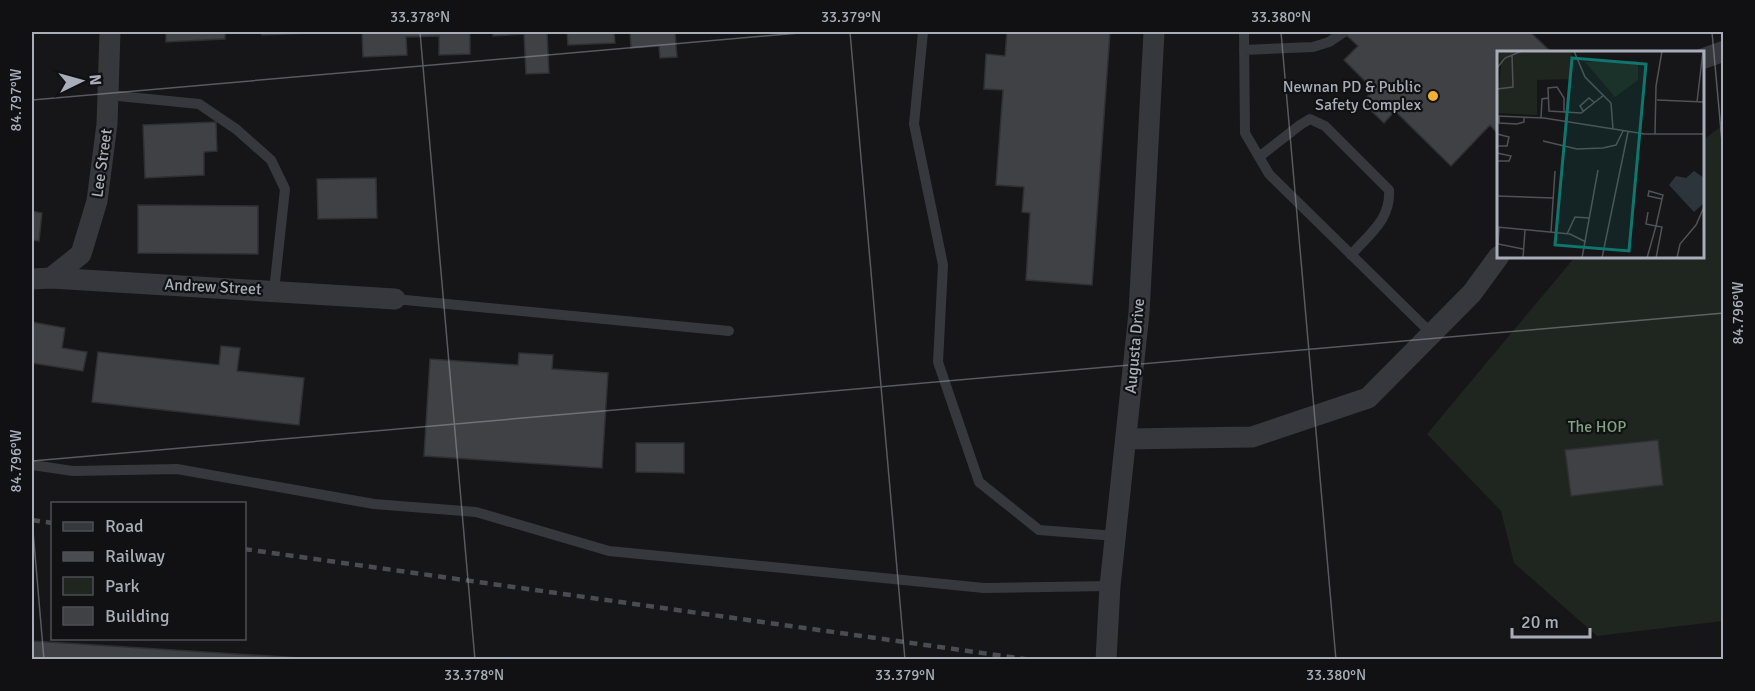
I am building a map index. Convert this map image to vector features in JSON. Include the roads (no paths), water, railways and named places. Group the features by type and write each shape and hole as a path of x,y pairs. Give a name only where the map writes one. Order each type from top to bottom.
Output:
{"street":[{"name":"Lee Street","path":"41,278 81,254 97,201 107,124 110,32"},
{"name":"Augusta Drive","path":"1106,660 1110,586 1139,312 1154,32"},
{"path":"1704,58 1724,51"},
{"path":"1126,439 1252,437 1368,398 1473,293 1498,258"},
{"name":"Andrew Street","path":"41,278 395,299"}],"lane":[{"path":"922,32 914,124 943,265 938,362 979,482 1039,530 1116,536"},
{"path":"1244,32 1245,133 1269,174 1432,334"},
{"path":"1244,50 1313,47 1329,42 1344,32"},
{"path":"108,95 199,104 236,129 271,160 285,189 274,291"},
{"path":"1259,157 1310,119 1325,126 1389,190 1390,203 1386,216 1351,255"},
{"path":"395,299 729,331"},
{"path":"32,465 73,471 177,469 374,504 476,512 609,551 984,588 1110,586"}],"railway":[{"path":"32,520 51,523"},
{"path":"246,549 1032,660"}],"place":[{"name":"Newnan PD & Public Safety Complex","path":"1433,96"}],"park label":[{"name":"The HOP","path":"1597,427"}]}
